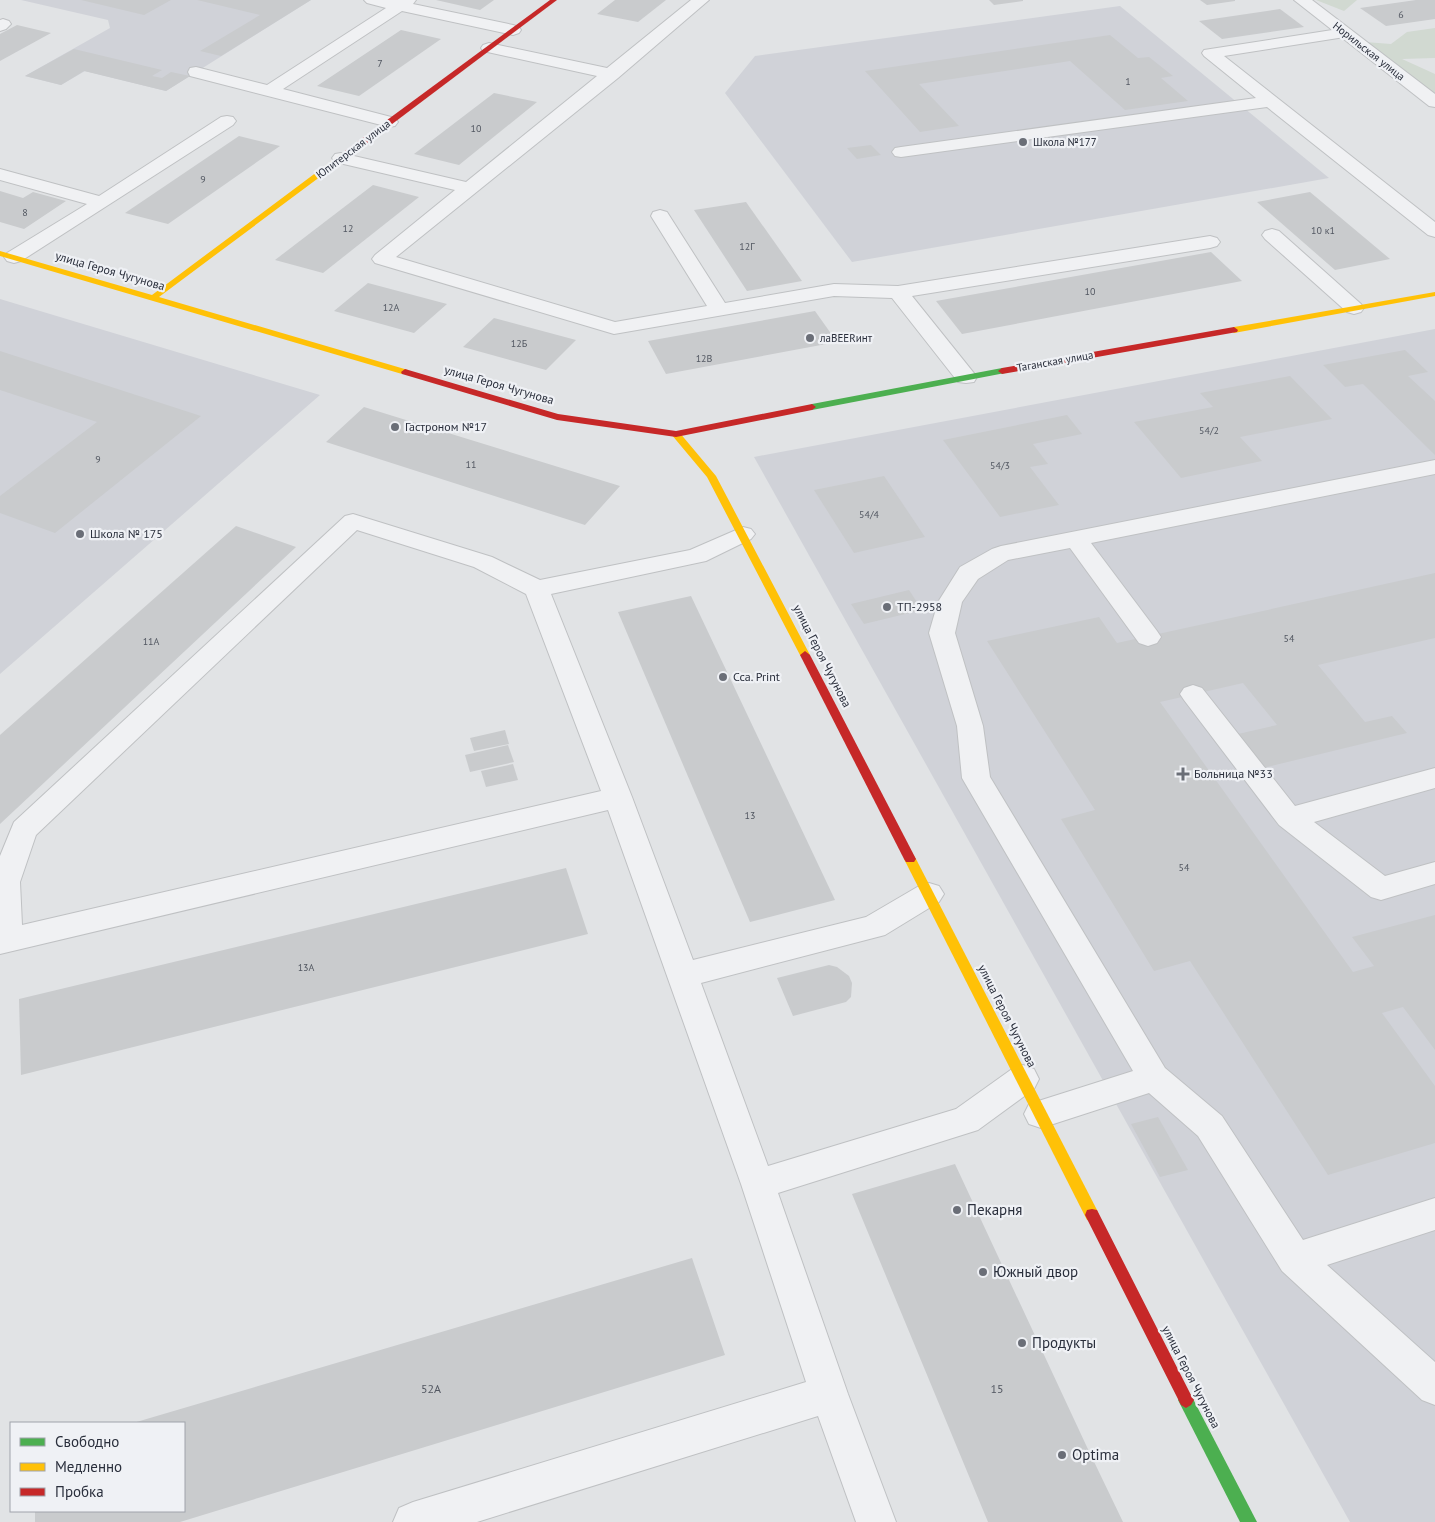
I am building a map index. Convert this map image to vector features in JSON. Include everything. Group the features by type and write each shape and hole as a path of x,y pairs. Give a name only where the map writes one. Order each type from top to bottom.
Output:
{"street":[{"path":"372,0 404,3 512,30"},
{"name":"Юпитерская улица","path":"152,298 554,0"},
{"path":"701,0 382,259 614,328 834,290 898,292 1210,242"},
{"name":"Норильская улица","path":"1303,0 1435,102"},
{"path":"269,91 404,3"},
{"path":"1346,34 1210,53 1435,231"},
{"path":"489,48 612,74"},
{"path":"196,72 389,122"},
{"path":"901,152 1270,100"},
{"path":"7,255 102,202 227,122"},
{"path":"340,158 470,188"},
{"path":"0,174 102,202"},
{"path":"660,216 720,310"},
{"path":"1272,234 1354,308"},
{"name":"улица Героя Чугунова","path":"7,255 557,417 676,434 711,476 743,534 1249,1522"},
{"path":"898,292 966,377"},
{"name":"Таганская улица","path":"676,434 966,377 1435,294"},
{"path":"1435,467 1001,554 969,573 950,602 942,633 970,726 976,778 1154,1078 1210,1126 1295,1259 1435,1387"},
{"path":"618,797 4,941 5,882 24,830 353,521 483,562 537,589 697,556 743,534"},
{"path":"1075,538 1148,637"},
{"path":"537,589 618,797 683,975 758,1184 829,1394 876,1522"},
{"path":"1193,694 1289,818 1381,889 1435,873"},
{"path":"1289,818 1435,778"},
{"path":"683,975 874,927 929,894"},
{"path":"1041,1114 1154,1078"},
{"path":"758,1184 966,1120 1023,1079"},
{"path":"1295,1259 1435,1214"},
{"path":"413,1522 829,1394"}],"shaded area":[{"path":"21,0 311,0 166,91 85,71 61,85 25,76 110,28 108,20"},
{"path":"1316,0 1357,0 1344,11"},
{"name":"Школа №177","path":"1120,6 1329,178 852,262 725,93 755,56"},
{"path":"1435,28 1435,58 1402,59 1435,74 1435,93 1414,90 1365,42 1391,44 1407,32"},
{"name":"Школа № 175","path":"0,299 320,395 0,674"},
{"name":"Больница №33","path":"1435,329 1435,1522 1350,1522 754,457"}],"building":[{"path":"81,0 171,0 144,15"},
{"path":"197,0 311,0 221,56 200,51 260,15"},
{"path":"436,0 494,0 480,10"},
{"path":"615,0 666,0 638,22 597,14"},
{"path":"989,0 1023,0 1023,1 994,5"},
{"path":"1200,0 1235,0 1235,1 1207,5"},
{"path":"1416,0 1435,0 1435,19 1386,26 1360,8"},
{"path":"1280,9 1304,27 1222,39 1199,21"},
{"path":"17,25 51,33 0,61 0,34"},
{"path":"401,30 441,39 359,96 317,86"},
{"path":"1110,35 1138,58 1149,57 1173,76 1161,78 1188,101 1125,110 1070,61 919,84 959,126 920,132 865,71"},
{"path":"74,49 162,70 152,76 162,78 171,72 190,76 166,91 84,71 61,85 25,76"},
{"path":"494,93 537,102 459,165 414,154"},
{"path":"239,136 280,146 168,224 125,213"},
{"path":"871,145 881,155 857,159 847,148"},
{"path":"373,185 419,197 323,273 275,260"},
{"path":"0,191 23,198 33,192 66,201 24,229 0,222"},
{"path":"1310,192 1390,259 1335,270 1257,202"},
{"path":"746,202 802,281 747,291 694,210"},
{"path":"1211,252 1242,281 962,334 936,301"},
{"path":"368,283 447,304 414,333 334,311"},
{"path":"815,311 837,342 666,374 648,341"},
{"path":"494,318 576,340 546,370 463,347"},
{"path":"1405,350 1428,372 1408,376 1435,401 1435,455 1363,384 1345,387 1323,365"},
{"path":"0,351 201,416 55,533 0,513 0,496 97,422 0,390"},
{"path":"1290,376 1332,419 1240,437 1262,461 1181,478 1134,422 1213,407 1200,393"},
{"path":"364,407 620,486 585,525 326,442"},
{"path":"1067,415 1082,434 1033,444 1048,464 1030,467 1059,505 1000,517 943,440"},
{"path":"884,476 925,537 854,553 814,490"},
{"path":"236,526 296,547 0,824 0,735"},
{"path":"1435,573 1435,638 1318,665 1365,722 1392,716 1407,733 1263,768 1238,734 1277,725 1243,683 1160,702 1353,972 1374,966 1352,937 1435,915 1435,1050 1403,1007 1382,1013 1435,1086 1435,1143 1328,1175 1190,961 1154,971 1061,819 1095,810 987,641 1099,617 1117,643"},
{"name":"ТП-2958","path":"909,590 922,610 864,624 851,604"},
{"path":"691,596 835,900 750,922 618,612"},
{"path":"505,730 509,744 474,751 470,738"},
{"path":"508,745 514,762 470,772 465,755"},
{"path":"513,764 518,780 486,787 481,771"},
{"path":"566,868 588,934 21,1075 19,999"},
{"path":"829,965 837,967 849,976 852,983 851,997 846,1002 793,1016 777,978"},
{"path":"1158,1117 1188,1170 1160,1177 1131,1124"},
{"path":"955,1164 1123,1522 988,1522 852,1194"},
{"path":"692,1258 725,1355 180,1522 35,1522 35,1512 185,1512 185,1422 136,1422"}],"traffic: fast":[{"path":"812,407 1002,371"},
{"path":"1186,1400 1249,1522"}],"traffic: slow":[{"path":"153,298 348,153"},
{"path":"0,253 405,372"},
{"path":"1234,330 1435,294"},
{"path":"676,434 711,476 805,655"},
{"path":"910,859 1092,1215"}],"traffic: jam":[{"path":"348,153 554,0"},
{"path":"1002,371 1234,330"},
{"path":"405,372 557,417 676,434 812,407"},
{"path":"805,655 910,859"},
{"path":"1092,1215 1186,1400"}],"place":[{"name":"Школа №177","path":"1023,142"},
{"name":"лаBEERинт","path":"810,338"},
{"name":"Гастроном №17","path":"395,427"},
{"name":"Школа № 175","path":"80,534"},
{"name":"ТП-2958","path":"887,607"},
{"name":"Cca. Print","path":"723,677"},
{"name":"Больница №33","path":"1183,774"},
{"name":"Пекарня","path":"957,1210"},
{"name":"Южный двор","path":"983,1272"},
{"name":"Продукты","path":"1022,1343"},
{"name":"Optima","path":"1062,1455"}]}
